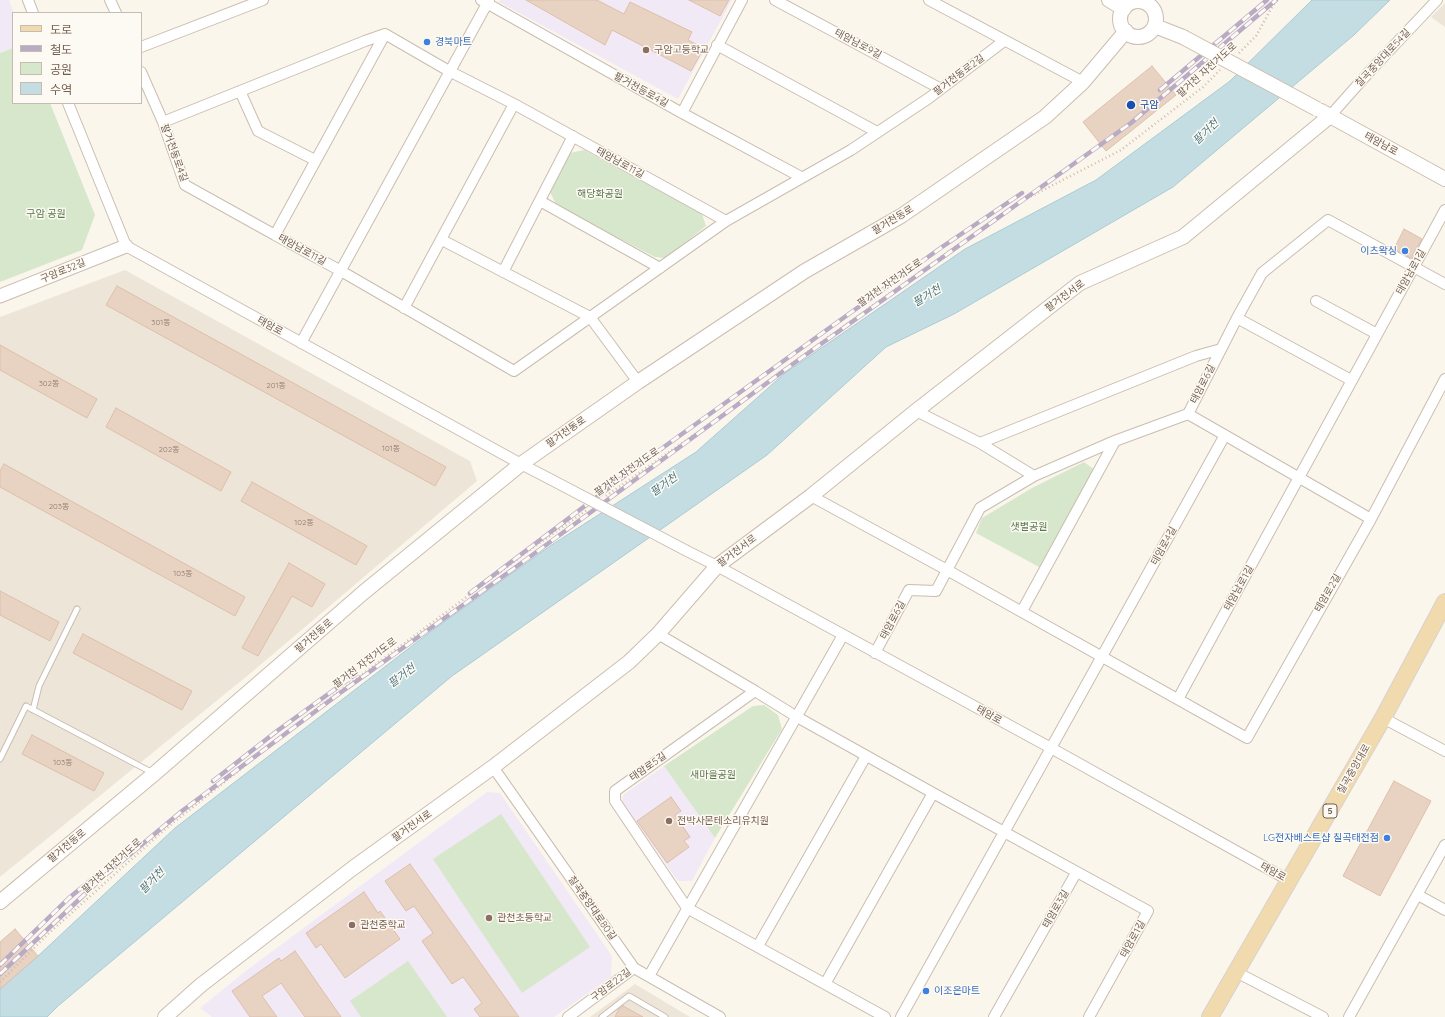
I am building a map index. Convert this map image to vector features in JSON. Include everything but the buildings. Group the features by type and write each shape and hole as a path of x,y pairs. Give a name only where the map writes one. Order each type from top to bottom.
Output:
{"main road":[{"path":"1110,0 1124,9"},
{"path":"1133,2 1144,2 1149,4 1156,14 1155,26 1147,35 1141,37 1135,36 1126,32 1120,20 1124,9 1133,2"},
{"name":"태암남로","path":"1155,26 1183,37 1445,179"},
{"name":"팔거천동로","path":"0,902 154,774 364,592 521,464 638,382 805,271 901,216 1045,117 1083,82 1126,32"},
{"name":"팔거천서로","path":"165,1017 201,985 353,868 493,767 629,662 658,634 717,566 811,496 916,411 1080,283 1183,237 1323,112"},
{"name":"칠곡중앙대로","path":"1210,1017 1290,882 1383,718 1445,602"}],"street":[{"path":"28,0 33,12"},
{"path":"110,0 116,12"},
{"path":"682,113 742,0"},
{"name":"태암남로9길","path":"775,0 941,89"},
{"name":"칠곡중앙대로54길","path":"1323,112 1370,71 1437,0"},
{"path":"142,47 260,1"},
{"path":"302,343 486,1"},
{"name":"팔거천동로4길","path":"486,1 682,113 801,177"},
{"path":"936,2 1004,41 1083,82"},
{"path":"163,122 365,40 385,34"},
{"name":"태암남로11길","path":"590,317 514,371 341,271 275,235 385,34 449,72 514,104 726,221"},
{"name":"팔거천동로2길","path":"877,132 941,89 1004,41"},
{"path":"590,317 726,221 801,177 852,150 877,132 717,45"},
{"name":"팔거천동로4길","path":"142,74 163,122 185,185 275,235"},
{"path":"240,91 258,131 315,160"},
{"path":"68,104 126,246"},
{"path":"404,308 514,104"},
{"path":"503,272 573,136"},
{"path":"540,201 660,268"},
{"name":"태암남로1길","path":"1178,699 1445,210"},
{"name":"태암로6길","path":"875,653 909,590 936,590 980,508 1034,476 1115,441 1188,414 1237,318 1262,273 1328,220 1414,267"},
{"path":"442,240 590,317 638,382"},
{"name":"구암로32길","path":"0,296 126,246"},
{"name":"태암로","path":"126,246 521,464 717,566 1051,748 1290,882"},
{"path":"1414,267 1445,284"},
{"path":"1316,301 1377,334"},
{"path":"1237,318 1351,380"},
{"path":"980,443 1196,356 1221,349"},
{"name":"태암로2길","path":"1178,699 1246,738 1371,519 1445,378"},
{"path":"916,411 980,443 1034,476"},
{"path":"1188,414 1371,519"},
{"name":"태암로4길","path":"1051,748 1225,435"},
{"path":"1022,611 1115,441"},
{"path":"811,496 1022,611 1178,699"},
{"path":"658,634 797,717 1076,873"},
{"path":"649,976 843,635"},
{"name":"태암로5길","path":"755,691 615,791 615,801 687,908 825,984"},
{"path":"1383,718 1445,750"},
{"path":"900,1017 1051,748"},
{"path":"758,946 866,756"},
{"name":"칠곡중앙대로80길","path":"493,767 634,968 720,1017"},
{"path":"885,1017 825,984 933,793"},
{"path":"1349,1017 1445,845"},
{"name":"태암로3길","path":"994,1017 1076,873"},
{"name":"태암로1길","path":"1076,873 1148,911 1089,1017"},
{"path":"1418,895 1445,910"},
{"name":"구암로22길","path":"568,1017 634,968"},
{"path":"1236,972 1323,1017"}],"lane":[{"path":"33,710 39,686 77,610"},
{"path":"0,759 26,706 154,774"},
{"path":"602,1017 629,996 665,1017"}],"path":[{"name":"팔거천 자전거도로","path":"1235,56 1256,36 1276,0"},
{"name":"팔거천 자전거도로","path":"602,500 866,310 1022,201 1121,150 1203,87 1224,67"},
{"name":"팔거천 자전거도로","path":"0,982 48,934 164,830 330,698 531,549 589,509"}],"shaded area":[{"path":"0,0 9,0 14,12 12,12 12,48 0,53"},
{"name":"구암고등학교","path":"500,0 732,0 678,99 499,2"},
{"path":"1445,3 1445,27 1431,17"},
{"path":"125,270 470,461 477,481 252,672 0,877 0,317"},
{"name":"전박사몬테소리유치원","path":"664,766 715,838 692,881 678,881 622,803 623,795"},
{"name":"관천초등학교","path":"487,792 500,793 612,956 611,977 554,1017 212,1017 200,1008 247,970"},
{"path":"635,984 690,1017 590,1017"}],"green space":[{"name":"구암 공원","path":"12,48 12,104 50,104 95,215 82,250 0,282 0,53"},
{"name":"해당화공원","path":"584,150 702,214 706,226 666,258 655,257 557,206 550,192 570,153"},
{"name":"샛별공원","path":"1084,462 1095,470 1041,568 976,533 982,518 1032,488"},
{"name":"새마을공원","path":"764,705 778,715 782,729 715,838 664,766 753,706"},
{"path":"501,814 590,947 522,993 433,859"},
{"path":"408,961 447,1017 361,1017 350,1001"}],"water":[{"name":"팔거천","path":"1312,0 1390,0 1354,35 1173,187 954,314 886,347 767,455 452,676 58,1006 47,1017 0,1017 0,989 38,956 175,828 434,629 550,546 696,452 785,373 965,249 1096,180 1230,81"}],"railway":[{"path":"1160,90 1267,0"},
{"path":"0,974 103,877 182,811 340,693 516,567 793,364 1131,123 1276,0"},
{"path":"470,593 643,462 942,247 1022,193"},
{"path":"213,781 277,731 356,674"},
{"path":"0,965 69,898 97,875"}],"place":[{"name":"경북마트","path":"427,42"},
{"name":"구암고등학교","path":"646,50"},
{"name":"구암","path":"1131,105"},
{"name":"이츠왁싱","path":"1405,251"},
{"name":"전박사몬테소리유치원","path":"669,821"},
{"name":"LG전자베스트샵 칠곡태전점","path":"1387,838"},
{"name":"관천초등학교","path":"489,918"},
{"name":"관천중학교","path":"352,925"},
{"name":"이조은마트","path":"926,991"}]}
